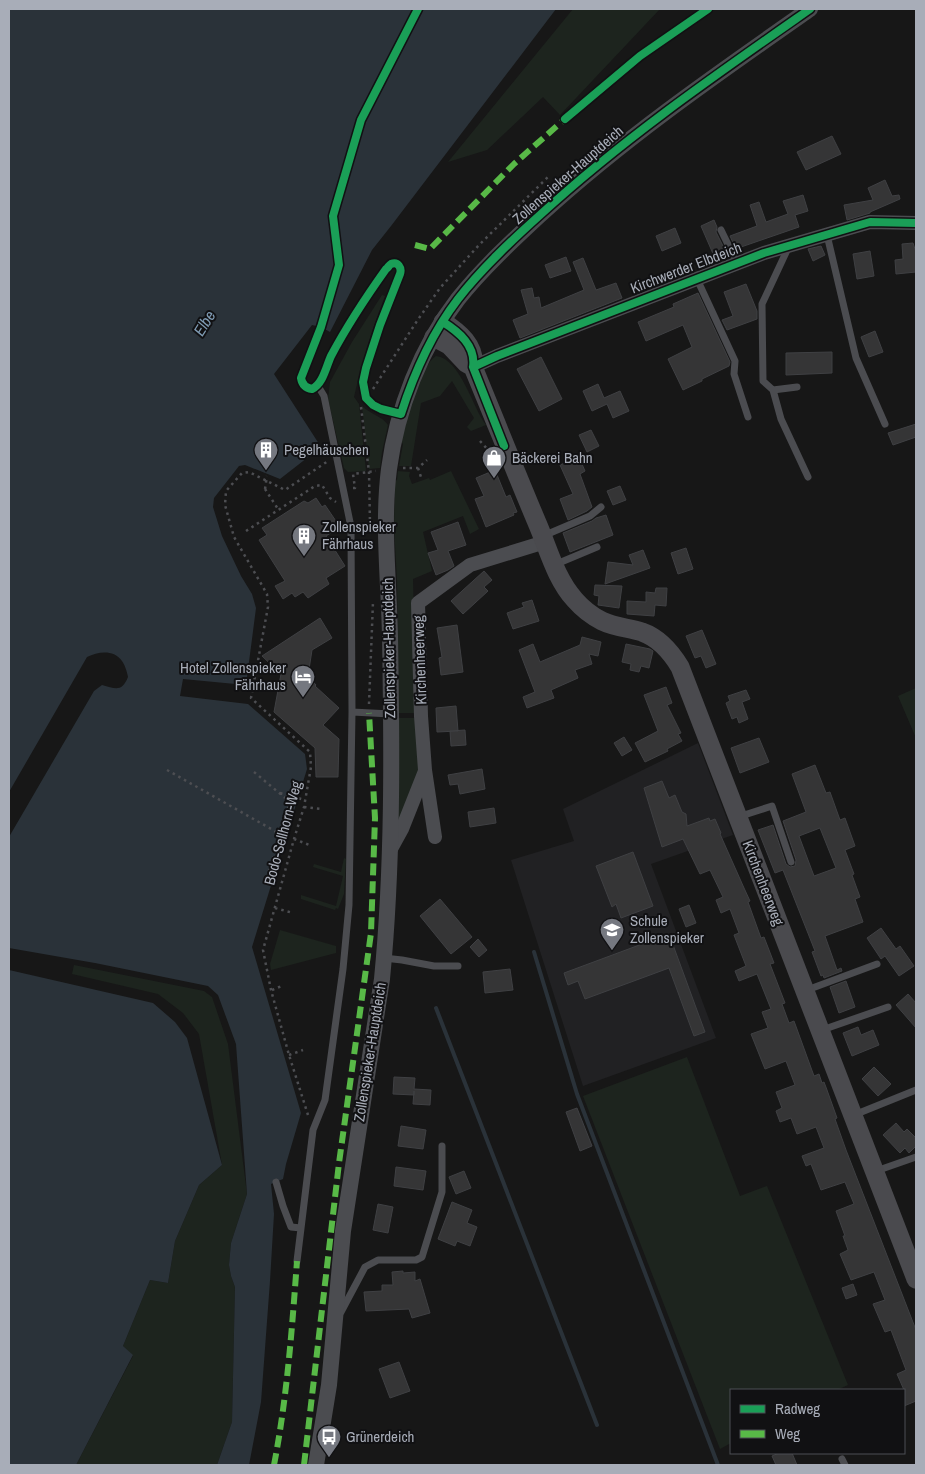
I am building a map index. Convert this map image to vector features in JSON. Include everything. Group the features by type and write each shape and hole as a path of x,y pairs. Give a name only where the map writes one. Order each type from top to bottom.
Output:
{"main road":[{"name":"Kirchenheerweg","path":"438,330 466,363 473,367 554,566 568,591 584,609 602,621 642,632 661,643 675,659 685,678 916,1279"}],"street":[{"name":"Zollenspieker-Hauptdeich","path":"316,1465 329,1385 342,1231 384,958 391,848 387,488 392,450 401,414 415,375 438,330 458,299 490,263 572,186 636,134 702,84 810,9"},
{"name":"Kirchwerder Elbdeich","path":"473,367 764,253 870,222 916,223"},
{"name":"Kirchenheerweg","path":"435,837 425,770 421,716 418,604 470,565 544,539"},
{"name":"Kirchenheerweg","path":"391,848 402,829 425,770"}],"lane":[{"path":"722,230 736,264"},
{"path":"827,235 856,358 885,424"},
{"path":"789,246 762,304 763,381 773,390 781,418 808,478"},
{"path":"321,327 301,378 302,382 312,389 318,386 331,356 357,312 386,269 391,264 400,266 400,274 380,325 363,382 366,397 373,405 401,414"},
{"path":"697,278 735,361 734,374 748,417"},
{"path":"297,1261 313,1130 325,1100 346,943 349,905 352,712 351,527 324,396 318,386"},
{"path":"773,390 797,387"},
{"path":"544,539 590,516 601,508"},
{"path":"554,566 597,547"},
{"path":"352,712 391,714"},
{"path":"738,818 772,806 791,862"},
{"path":"384,958 434,966 458,966"},
{"path":"805,991 877,964"},
{"path":"820,1031 888,1006"},
{"path":"853,1115 916,1090"},
{"path":"334,1325 365,1267 378,1260 416,1260 422,1257 442,1192 442,1146"},
{"path":"874,1171 916,1158"},
{"path":"276,1182 291,1227 301,1228"}],"path":[{"path":"410,469 418,468 427,460"},
{"path":"418,468 421,477"},
{"path":"355,486 353,474 371,472"},
{"path":"267,476 265,489 279,509"},
{"path":"246,530 315,486 322,485 330,498 348,510"},
{"path":"167,770 280,834"},
{"path":"254,772 290,802 266,881"},
{"path":"279,792 306,800"},
{"path":"304,807 322,809"},
{"path":"294,839 312,846"},
{"path":"275,908 293,913"},
{"path":"271,990 284,985"},
{"path":"289,1054 303,1050"}],"shaded area":[{"path":"573,9 660,9 560,115 543,97 487,150 448,162"},
{"path":"382,295 385,296 360,371 354,397 359,404 366,471 348,472 344,468 328,399 330,382 352,342"},
{"path":"436,356 445,359 459,374 486,425 471,431 467,427 474,418 452,381 440,396 421,403 411,466 399,466 403,444 401,441 414,395 424,371"},
{"path":"362,406 383,419 388,425 380,468 369,469"},
{"path":"398,471 410,472 409,476 412,484 429,478 430,480 451,471 479,529 470,534 463,516 423,532 432,571 413,579 416,713 399,713 397,580 394,526 395,481 397,480"},
{"path":"916,688 916,738 898,696"},
{"path":"399,718 416,718 419,770 398,823"},
{"name":"Schule Zollenspieker","path":"698,743 733,835 651,864 716,1038 583,1086 511,860 574,841 563,809"},
{"path":"344,858 346,859 344,894 338,909 336,908 335,910 301,899 301,895 336,906 343,876 313,867 314,864 341,872"},
{"path":"280,930 336,946 336,953 271,970 270,964"},
{"path":"74,965 204,991 212,997 228,1044 247,1194 231,1243 229,1265 235,1287 232,1422 217,1465 76,1465 133,1356 123,1346 150,1280 168,1283 175,1241 199,1185 222,1165 199,1034 183,1013 158,994 72,974"},
{"path":"687,1057 740,1196 767,1186 848,1385 839,1389 730,1389 730,1444 720,1449 583,1096"}],"water":[{"name":"Elbe","path":"9,9 556,9 372,250 330,332 312,325 274,374 321,447 280,479 245,465 239,466 214,498 213,507 222,536 241,576 252,594 256,608 246,685 183,679 180,696 248,704 305,754 307,769 252,947 301,1113 283,1179 271,1184 274,1214 261,1402 249,1465 217,1465 232,1422 235,1287 229,1265 231,1243 247,1194 236,1044 218,995 208,986 9,948 9,837 94,691 102,685 115,688 121,687 128,677 123,663 118,657 110,653 101,653 87,657 9,792"},
{"path":"9,970 153,1003 175,1022 187,1038 222,1165 199,1185 175,1241 168,1283 150,1280 123,1346 133,1355 76,1465 9,1465"}],"building":[{"path":"832,136 841,154 806,170 797,152"},
{"path":"885,180 892,196 899,195 900,199 870,213 847,220 844,205 873,200 868,188"},
{"path":"803,195 808,211 795,215 799,227 741,247 741,245 735,247 730,236 757,226 750,205 759,202 766,222 788,214 783,201"},
{"path":"714,220 717,227 716,232 726,252 714,256 701,226"},
{"path":"675,228 681,243 662,251 656,236"},
{"path":"913,243 916,252 916,272 896,274 895,260 903,259 902,244"},
{"path":"821,246 825,255 813,261 808,249"},
{"path":"870,251 874,276 857,279 853,254"},
{"path":"566,257 571,271 550,278 545,265"},
{"path":"583,258 596,290 616,283 622,298 520,338 513,320 528,314 521,290 532,288 534,298 539,297 541,308 584,290 573,262"},
{"path":"746,284 757,311 757,319 727,330 722,320 733,316 724,292"},
{"path":"698,293 730,362 729,366 683,390 668,359 692,347 683,325 646,341 638,322 674,307 673,304"},
{"path":"875,331 883,352 869,357 861,337"},
{"path":"832,352 832,373 786,375 786,353"},
{"path":"541,357 562,399 539,411 517,369"},
{"path":"598,384 604,398 620,391 629,411 613,418 607,404 592,411 583,391"},
{"path":"916,424 916,437 893,445 888,433"},
{"path":"591,430 599,446 587,452 579,435"},
{"path":"579,457 585,471 580,474 592,507 568,520 560,499 573,494 560,465"},
{"path":"495,470 506,497 510,495 517,512 486,527 475,499 484,496 476,478"},
{"path":"620,486 626,500 613,505 607,491"},
{"name":"Zollenspieker Fährhaus","path":"316,498 322,507 325,505 340,527 326,536 345,566 326,578 329,584 308,598 303,592 295,597 292,593 283,599 275,586 285,581 259,540 267,535 262,528 304,501 308,503"},
{"path":"606,515 613,535 570,552 563,533"},
{"path":"458,522 466,545 448,551 454,566 436,575 428,553 438,550 431,532"},
{"path":"686,548 693,569 678,574 671,553"},
{"path":"643,550 650,568 605,584 608,562 633,565 629,555"},
{"path":"484,571 492,580 484,587 488,591 463,614 451,601"},
{"path":"595,585 622,586 619,608 598,605 599,596 594,595"},
{"path":"656,588 667,588 666,606 655,605 654,616 627,614 627,601 646,602 646,592 655,593"},
{"path":"532,600 539,621 513,629 507,613 524,607 522,603"},
{"name":"Hotel Zollenspieker Fährhaus","path":"320,618 332,638 312,650 308,676 315,686 339,708 323,725 339,739 338,777 316,777 315,748 274,712 281,674 262,656"},
{"path":"457,625 463,672 441,675 439,658 442,657 437,628"},
{"path":"702,630 716,664 706,668 701,656 695,658 686,636"},
{"path":"582,637 601,642 598,656 589,654 592,664 575,670 578,678 551,690 554,698 527,708 523,697 535,692 519,650 533,644 540,662 580,645"},
{"path":"626,644 653,651 649,668 641,666 639,672 630,670 631,664 622,662"},
{"path":"666,687 672,703 667,705 681,733 678,734 682,741 667,749 668,751 645,762 635,743 658,731 644,695"},
{"path":"746,690 750,699 742,702 748,719 739,723 737,717 732,719 726,703 730,701 728,696"},
{"path":"456,706 458,731 437,732 436,708"},
{"path":"465,730 466,745 451,746 450,731"},
{"path":"624,737 632,750 622,756 614,743"},
{"path":"759,738 769,762 740,773 731,748"},
{"path":"815,765 826,793 830,792 840,820 845,818 855,846 845,850 860,897 855,899 863,922 825,936 837,970 841,968 842,971 824,978 823,975 821,976 812,952 815,951 783,870 775,873 758,830 773,825 786,864 790,867 795,866 796,860 783,821 806,812 792,774","holes":["820,828 836,868 814,876 799,836"]},
{"path":"482,769 485,789 460,794 458,784 450,785 448,775"},
{"path":"662,781 669,798 675,795 682,812 686,814 687,826 709,818 710,821 715,819 750,901 748,902 761,938 764,937 774,963 770,964 785,1003 782,1004 789,1023 794,1021 814,1076 819,1074 822,1083 824,1082 846,1150 916,1330 916,1401 905,1406 905,1389 897,1374 906,1370 891,1330 885,1332 873,1304 885,1300 874,1272 851,1280 840,1254 848,1250 836,1211 854,1204 845,1182 821,1190 811,1164 806,1166 802,1156 824,1148 816,1127 797,1134 791,1118 780,1122 776,1111 782,1108 776,1092 795,1085 786,1061 765,1069 751,1034 768,1028 762,1012 771,1009 757,974 739,981 735,971 746,966 734,935 739,933 730,909 721,913 716,900 723,897 710,870 700,874 683,839 662,847 644,788"},
{"path":"494,808 496,823 470,827 468,812"},
{"path":"633,852 653,906 621,918 616,904 612,907 596,866"},
{"path":"440,899 472,937 451,954 420,916"},
{"path":"689,905 696,923 686,927 679,909"},
{"path":"881,928 896,949 900,946 914,966 899,976 885,956 881,959 867,938"},
{"path":"669,934 705,1032 694,1036 669,968 585,999 578,981 568,985 564,973"},
{"path":"478,939 487,950 479,957 470,947"},
{"path":"510,969 513,990 485,993 483,972"},
{"path":"846,981 855,1007 839,1013 830,987"},
{"path":"908,994 916,1003 916,1028 896,1005"},
{"path":"858,1027 861,1035 873,1030 879,1045 852,1056 843,1033"},
{"path":"874,1067 891,1084 878,1096 862,1079"},
{"path":"394,1077 415,1078 414,1089 431,1090 430,1105 413,1104 414,1095 393,1094"},
{"path":"577,1108 592,1146 580,1151 566,1112"},
{"path":"896,1123 904,1132 907,1129 916,1138 916,1146 909,1153 905,1148 900,1153 883,1135"},
{"path":"401,1126 426,1130 423,1149 398,1146"},
{"path":"396,1167 426,1171 423,1190 394,1186"},
{"path":"464,1171 471,1188 456,1194 449,1177"},
{"path":"452,1202 472,1210 467,1223 477,1227 470,1246 457,1241 455,1246 438,1239"},
{"path":"378,1204 393,1207 388,1233 373,1230"},
{"path":"403,1271 403,1273 415,1272 415,1281 420,1279 430,1313 412,1318 409,1309 366,1311 364,1292 382,1291 382,1285 393,1285 392,1272"},
{"path":"853,1284 857,1295 846,1299 842,1288"},
{"path":"399,1362 410,1391 390,1398 379,1369"},
{"path":"777,1454 792,1454 797,1465 776,1465 772,1456"}],"waterway":[{"path":"534,952 577,1094 718,1465"},
{"path":"436,1008 597,1425"}],"ferry route":[{"path":"322,325 339,265 333,216 361,120 418,9"}],"marked path":[{"path":"415,245 430,249 514,164 567,117"},
{"path":"304,1465 339,1163 371,933 375,818 369,713"},
{"path":"274,1465 286,1389 297,1261"}],"cycle path":[{"path":"418,9 361,120 333,216 339,265 321,327 301,378 307,388 312,389 316,387 324,375 331,356 357,312 386,269 391,264 396,263 400,267 400,274 380,325 363,382 366,398 373,405 401,414 418,369 440,326 458,299 497,255 572,187 638,133 706,82 810,9"},
{"path":"565,119 640,56 708,9"},
{"path":"473,367 764,253 870,222 916,223"},
{"path":"443,322 455,330 469,346 472,353 473,367 504,446"}],"place":[{"name":"Pegelhäuschen","path":"266,471"},
{"name":"Bäckerei Bahn","path":"494,479"},
{"name":"Zollenspieker Fährhaus","path":"304,557"},
{"name":"Hotel Zollenspieker Fährhaus","path":"303,698"},
{"name":"Schule Zollenspieker","path":"612,951"},
{"name":"Grünerdeich","path":"329,1458"}]}
